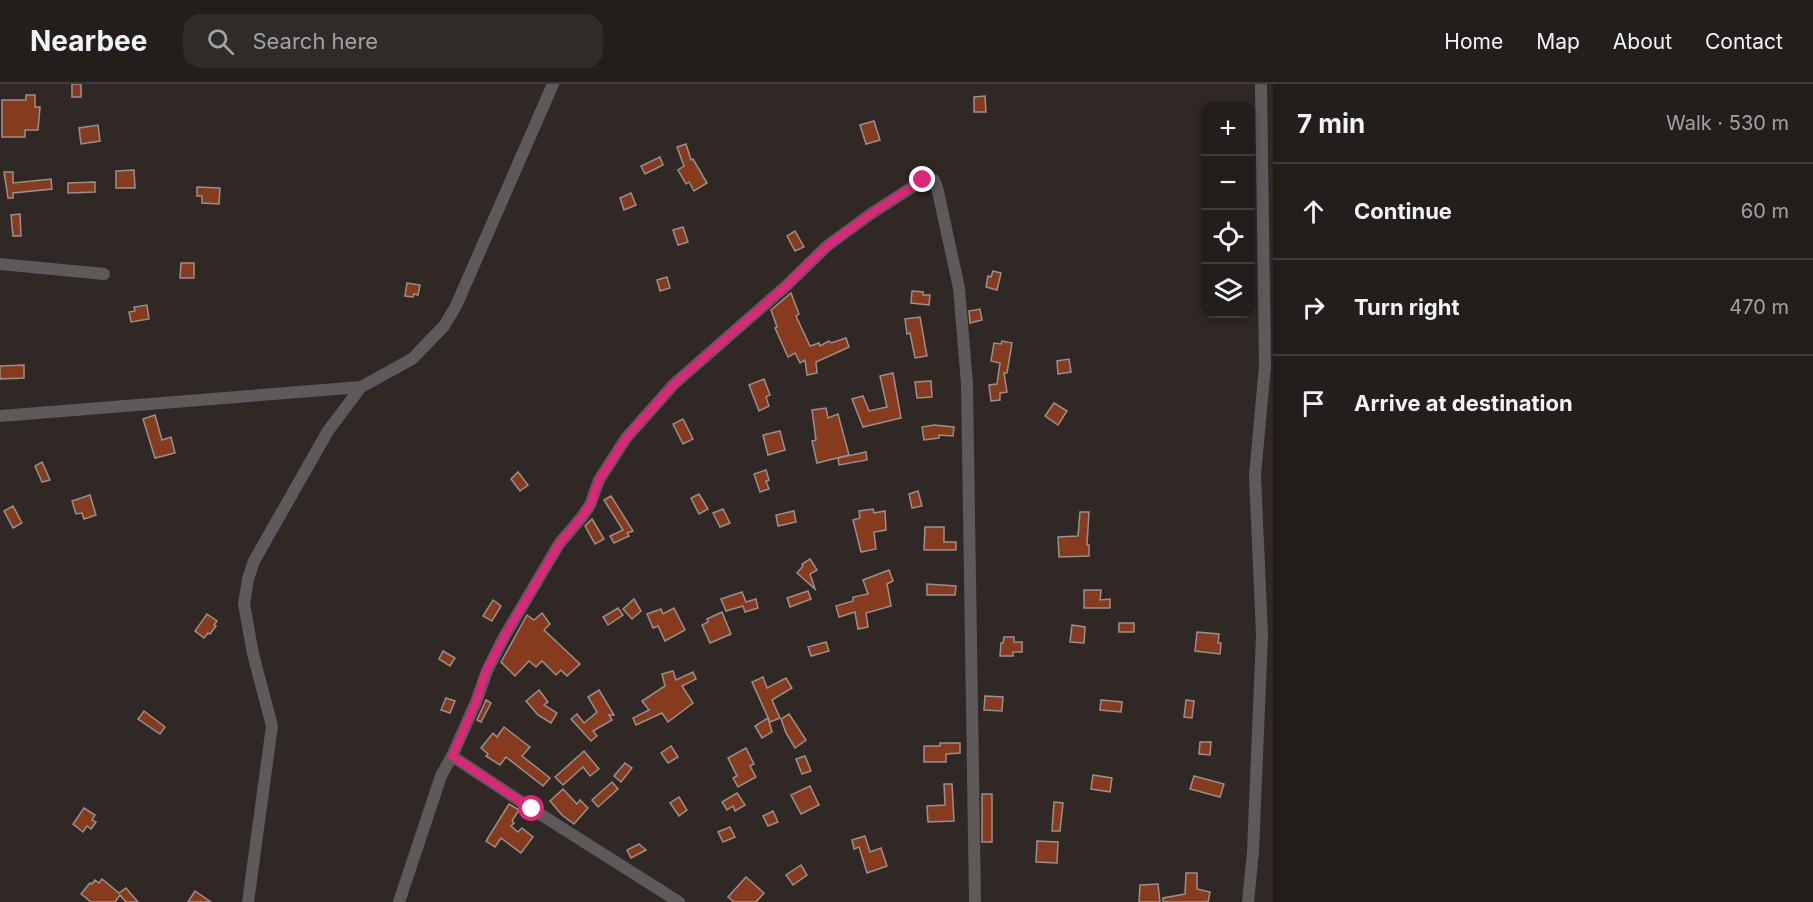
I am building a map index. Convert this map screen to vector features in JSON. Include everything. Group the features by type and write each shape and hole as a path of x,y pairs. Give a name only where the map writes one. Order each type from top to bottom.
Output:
{"street":[{"path":"0,416 361,387 412,359 444,326 456,306 553,84"},
{"path":"1248,902 1253,852 1262,635 1255,475 1269,367 1260,84"},
{"path":"399,902 441,776 476,702 486,671 559,544 590,505 599,480 626,438 674,384 786,286 827,246 872,213 923,180 932,178 937,187 959,288 967,384 975,902"},
{"path":"0,264 104,274"},
{"path":"248,902 272,726 244,604 248,579 254,561 328,431 361,387"},
{"path":"452,756 679,902"}],"building":[{"path":"72,84 81,84 81,97 72,97"},
{"path":"26,95 35,95 35,107 40,107 38,130 25,130 25,137 2,137 2,100 26,100"},
{"path":"985,96 986,112 974,112 974,97"},
{"path":"874,121 880,140 866,144 860,125"},
{"path":"98,125 100,141 81,144 79,128"},
{"path":"686,144 691,160 693,159 707,183 694,191 689,182 686,184 678,170 684,166 677,147"},
{"path":"660,157 663,165 645,174 641,166"},
{"path":"134,170 135,188 116,188 116,171"},
{"path":"4,172 13,172 13,183 51,179 52,189 13,193 13,198 8,198"},
{"path":"95,182 95,192 68,193 68,183"},
{"path":"197,187 220,188 219,204 202,203 202,196 197,196"},
{"path":"631,193 636,205 624,210 620,198"},
{"path":"20,214 21,236 13,236 11,215"},
{"path":"683,227 688,242 678,245 673,230"},
{"path":"795,231 804,247 795,251 787,236"},
{"path":"181,263 194,263 194,278 180,278"},
{"path":"993,271 1001,273 997,290 986,287 988,276 991,277"},
{"path":"667,277 670,288 660,291 657,280"},
{"path":"407,283 420,285 418,295 405,296"},
{"path":"912,291 930,295 929,305 911,303"},
{"path":"791,293 799,314 796,316 810,346 819,343 820,346 829,341 831,343 846,338 849,347 816,362 817,373 807,375 805,360 800,363 795,353 788,357 775,328 777,327 771,310"},
{"path":"147,305 149,319 131,322 129,312 135,311 134,307"},
{"path":"980,309 982,320 970,323 969,311"},
{"path":"920,317 927,356 915,358 905,319"},
{"path":"1002,341 1012,343 1007,373 1004,373 1007,392 1000,393 1000,400 991,401 989,385 997,384 1000,363 991,361 994,343 1001,344"},
{"path":"1069,359 1071,372 1058,374 1057,361"},
{"path":"24,365 24,378 0,379 0,366"},
{"path":"893,373 901,418 863,427 852,399 863,396 869,411 887,407 880,376"},
{"path":"764,379 770,395 766,397 769,406 759,411 749,385"},
{"path":"931,381 932,397 917,398 915,382"},
{"path":"1054,403 1067,411 1058,425 1045,416"},
{"path":"826,408 828,418 838,414 849,455 817,463 812,441 816,440 812,410"},
{"path":"155,415 162,440 171,437 175,453 155,458 143,419"},
{"path":"683,419 693,439 683,444 673,424"},
{"path":"934,425 954,427 953,436 939,435 939,438 924,440 922,427"},
{"path":"780,431 785,450 768,455 763,435"},
{"path":"866,452 867,460 839,465 838,458"},
{"path":"42,462 50,480 42,482 35,466"},
{"path":"766,470 769,489 760,492 754,474"},
{"path":"518,472 528,485 520,491 511,479"},
{"path":"918,491 922,506 912,508 909,494"},
{"path":"699,494 708,509 699,514 691,498"},
{"path":"90,495 96,515 84,519 82,513 76,514 72,501"},
{"path":"611,496 633,531 627,533 629,536 614,543 610,536 623,530 604,500"},
{"path":"13,506 22,523 13,528 4,511"},
{"path":"723,509 730,523 720,527 713,513"},
{"path":"873,509 874,513 885,511 886,530 874,532 876,549 861,552 853,520 860,518 859,511"},
{"path":"794,511 796,522 778,526 776,515"},
{"path":"1080,512 1089,512 1087,545 1089,545 1089,556 1059,557 1058,537 1078,536"},
{"path":"592,519 604,539 595,544 585,526"},
{"path":"925,527 944,527 944,542 956,542 956,550 924,550"},
{"path":"810,559 817,570 810,574 815,589 797,573 803,566 802,564"},
{"path":"889,570 893,581 887,584 891,606 866,613 868,627 858,629 855,612 839,617 836,606 853,601 853,597 868,594 863,580"},
{"path":"927,584 956,586 955,595 927,595"},
{"path":"1084,590 1101,590 1100,600 1110,599 1110,608 1084,608"},
{"path":"808,591 811,599 790,607 787,598"},
{"path":"742,592 746,602 756,599 758,608 745,612 743,606 726,611 721,599"},
{"path":"634,599 641,611 632,619 623,609"},
{"path":"493,600 501,606 492,621 483,616"},
{"path":"618,608 623,615 608,625 603,617"},
{"path":"674,608 685,630 665,641 658,626 653,628 647,614 661,609 663,614"},
{"path":"722,612 731,634 710,643 702,625 708,622 707,619"},
{"path":"542,613 550,624 544,630 580,664 567,676 561,670 556,675 542,661 536,667 529,661 515,676 501,662 527,615 534,620"},
{"path":"207,614 217,621 210,634 208,633 204,638 195,631"},
{"path":"1119,623 1134,623 1134,632 1119,632"},
{"path":"1072,625 1085,627 1084,643 1070,642"},
{"path":"1197,632 1219,634 1220,654 1195,651"},
{"path":"1004,637 1014,637 1014,642 1022,642 1022,652 1013,652 1013,656 1000,656"},
{"path":"826,642 829,651 811,656 808,647"},
{"path":"443,651 455,658 450,666 439,659"},
{"path":"673,671 676,680 693,672 696,679 682,686 693,703 668,722 662,713 636,725 633,718 649,710 642,701 665,686 662,674"},
{"path":"763,677 767,688 786,678 792,688 772,700 780,718 770,722 752,682"},
{"path":"539,690 548,702 544,705 557,713 551,723 538,715 526,701"},
{"path":"599,690 614,715 609,715 612,720 593,731 597,736 591,741 571,719 577,714 584,723 597,712 588,697"},
{"path":"985,696 1003,697 1002,711 984,710"},
{"path":"446,698 455,701 450,713 441,710"},
{"path":"486,700 491,703 481,722 477,720"},
{"path":"1101,700 1122,702 1121,712 1100,710"},
{"path":"1186,700 1194,701 1192,718 1184,717"},
{"path":"144,711 165,727 160,734 138,719"},
{"path":"789,714 806,740 795,748 781,719"},
{"path":"768,718 772,732 762,738 755,726"},
{"path":"504,727 530,747 522,756 550,778 543,786 506,757 500,765 486,756 488,754 481,748 493,733 497,737"},
{"path":"1200,742 1211,742 1210,755 1199,754"},
{"path":"940,743 960,743 960,753 946,754 946,762 924,762 924,746 940,746"},
{"path":"671,746 678,757 668,763 661,753"},
{"path":"746,748 754,764 750,766 756,777 738,787 733,778 737,776 728,758"},
{"path":"584,751 599,769 590,776 583,767 563,785 555,777"},
{"path":"805,756 811,771 802,774 796,759"},
{"path":"625,763 632,768 621,782 614,776"},
{"path":"1093,775 1112,778 1110,792 1091,789"},
{"path":"1194,776 1224,784 1220,797 1190,789"},
{"path":"612,782 618,789 598,807 592,800"},
{"path":"944,784 952,784 954,821 928,822 927,806 945,805"},
{"path":"810,786 819,805 801,814 791,795"},
{"path":"563,789 577,804 580,800 588,808 574,824 562,815 550,801"},
{"path":"737,793 745,805 735,811 733,806 727,810 722,802"},
{"path":"982,794 992,794 992,842 982,842"},
{"path":"679,797 687,810 679,816 670,803"},
{"path":"1054,802 1063,803 1060,831 1052,831"},
{"path":"509,804 519,810 511,826 518,832 522,828 533,837 521,853 501,838 495,847 486,841"},
{"path":"84,808 95,815 92,820 96,822 91,829 87,826 83,832 73,824"},
{"path":"773,811 778,822 768,826 763,816"},
{"path":"730,827 735,837 723,842 718,832"},
{"path":"865,836 870,852 881,848 887,866 867,873 859,847 854,849 852,840"},
{"path":"1037,841 1058,842 1057,863 1036,862"},
{"path":"639,844 646,850 631,858 627,850"},
{"path":"801,865 807,875 793,885 786,875"},
{"path":"1186,873 1197,873 1197,889 1210,892 1208,902 1163,902 1163,898 1185,894"},
{"path":"746,877 764,893 756,902 734,902 728,897"},
{"path":"102,879 119,893 126,888 138,902 126,902 120,895 115,902 91,902 81,894 90,883 92,884 95,880 99,883"},
{"path":"1158,884 1160,902 1139,902 1140,885"},
{"path":"195,891 211,902 188,902"}],"route":[{"path":"532,809 452,756 476,702 486,671 541,572 559,544 590,505 599,480 626,438 674,384 786,286 827,246 923,180"}]}
